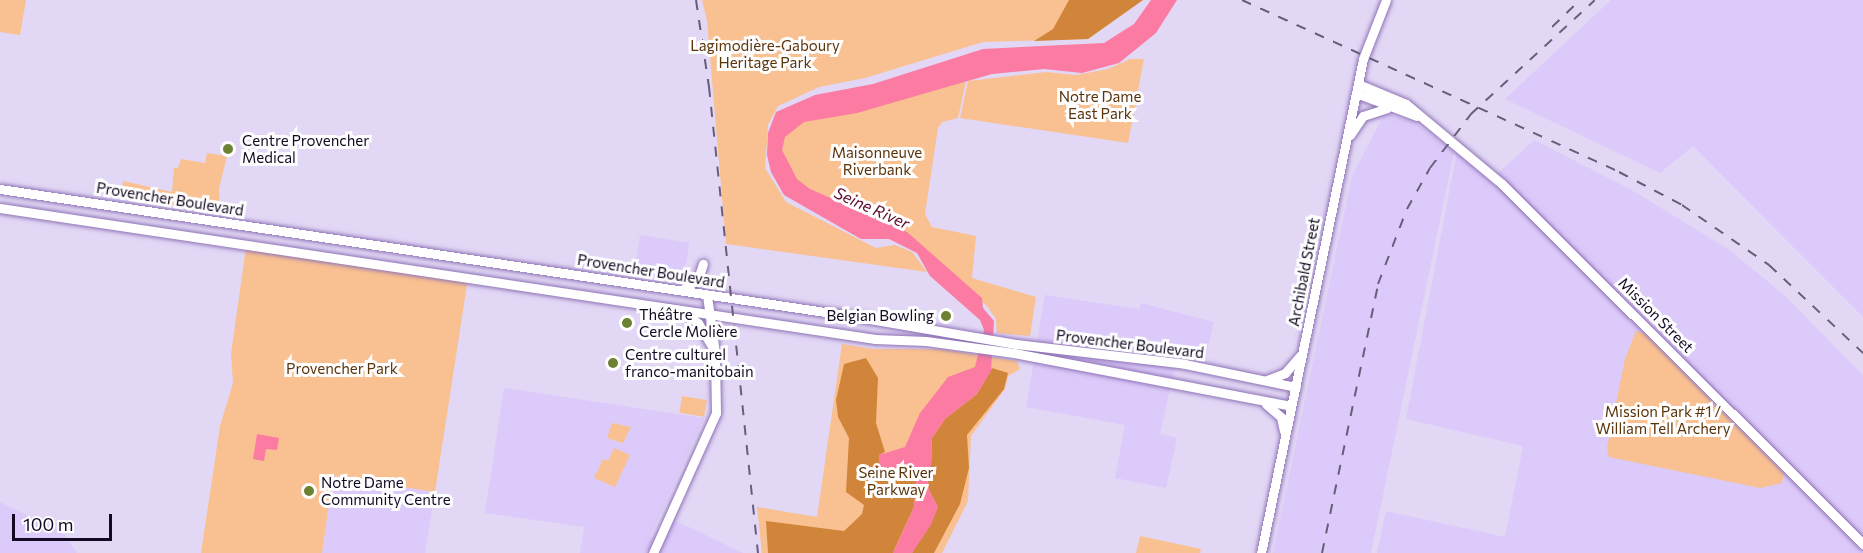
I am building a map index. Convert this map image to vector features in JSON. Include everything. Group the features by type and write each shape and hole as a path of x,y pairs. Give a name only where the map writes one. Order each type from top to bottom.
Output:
{"main road":[{"name":"Archibald Street","path":"1261,553 1357,88 1370,34 1386,0"},
{"name":"Mission Street","path":"1357,88 1389,107 1420,116"},
{"name":"Mission Street","path":"1357,88 1396,99 1480,165 1546,226 1863,544"},
{"path":"1347,139 1363,116 1389,107"},
{"name":"Provencher Boulevard","path":"0,189 682,290 921,329 961,340 1292,406"},
{"name":"Provencher Boulevard","path":"0,208 875,339 961,340"},
{"path":"682,290 698,279 703,264"},
{"path":"653,553 715,419 715,353 707,295"},
{"path":"679,309 698,323 715,353"},
{"path":"920,341 921,329"},
{"path":"1264,381 1285,373 1305,348"},
{"name":"Provencher Boulevard","path":"1015,349 1185,364 1296,387"},
{"path":"1259,400 1281,417 1285,440"}],"shaded area":[{"path":"1151,0 1177,0 1156,33 1119,63 1082,73 1044,69 992,74 857,113 804,122 785,137 782,150 797,179 810,189 907,232 982,298 983,308 994,321 991,371 977,394 945,419 932,438 931,466 926,473 929,490 938,507 931,525 912,553 893,553 914,507 916,481 907,471 872,471 879,464 879,455 905,447 920,413 948,377 975,367 984,330 980,320 930,276 917,253 889,239 861,239 784,195 771,172 767,155 768,133 776,112 815,95 873,84 983,49 1104,43 1134,24"},
{"path":"1611,0 1863,0 1863,317 1693,146 1660,173 1505,99"},
{"path":"1385,113 1416,123 1454,152 1371,553 1273,553 1352,176"},
{"path":"1534,140 1630,189 1728,249 1783,294 1863,375 1863,553 1377,553 1386,511 1505,537 1523,446 1406,419 1458,146 1493,178"},
{"path":"640,235 689,243 683,280 634,273"},
{"path":"1045,295 1139,309 1141,303 1214,322 1204,363 1177,358 1160,434 1177,438 1166,488 1115,478 1125,425 1026,407"},
{"path":"504,388 704,418 650,537 660,538 670,518 743,553 580,553 584,527 485,513"},
{"path":"257,434 279,438 277,450 266,449 264,461 253,459"},
{"path":"333,476 435,492 425,553 322,553"},
{"path":"0,502 63,533 77,553 0,553"}],"green space":[{"path":"0,0 26,0 20,35 0,32"},
{"name":"Lagimodière-Gaboury Heritage Park","path":"702,0 1143,0 1088,39 983,42 865,78 819,87 778,106 768,125 765,168 786,202 876,248 895,245 912,252 927,272 726,244 707,21"},
{"path":"1069,0 1143,0 1088,39 1034,41 1053,29"},
{"name":"Notre Dame East Park","path":"1130,59 1144,59 1128,143 960,118 968,81 1046,72 1076,75 1108,69"},
{"name":"Maisonneuve Riverbank","path":"967,77 958,118 942,122 938,128 925,214 932,227 976,236 972,278 1036,297 1030,336 997,333 996,319 987,306 905,235 813,194 787,170 780,146 791,125"},
{"path":"207,153 227,156 219,189 220,213 122,197 123,181 172,192 174,168 178,168 181,159 205,163"},
{"name":"Provencher Park","path":"246,247 468,278 435,492 333,476 322,553 201,553 220,426 233,383 231,354"},
{"name":"Mission Park #1 / William Tell Archery","path":"1636,331 1645,333 1784,473 1782,483 1760,488 1609,457 1607,448 1625,359"},
{"name":"Seine River Parkway","path":"842,344 873,349 941,349 1017,361 1020,369 1008,376 1005,389 971,436 968,501 942,553 762,553 757,507 817,517"},
{"path":"866,358 878,378 876,423 885,452 879,455 879,464 873,469 907,471 916,481 914,507 893,553 768,553 766,521 844,531 862,514 864,505 846,492 849,438 838,417 836,400 844,364"},
{"path":"992,368 1008,373 1004,389 967,435 969,468 960,504 934,553 912,553 938,507 929,490 926,473 931,466 932,438 945,419 977,394"},
{"path":"682,396 707,400 704,417 679,413"},
{"path":"612,423 631,427 623,443 607,438"},
{"path":"614,448 630,455 615,487 594,478 603,459 608,461"},
{"path":"1140,536 1201,549 1200,553 1136,553"}],"railway":[{"path":"696,0 709,87 758,553"},
{"path":"1242,0 1619,172 1682,205 1769,265 1863,353"},
{"path":"1552,27 1580,0"},
{"path":"1322,553 1378,284 1407,209 1430,168 1471,114 1595,0"}],"place":[{"name":"Centre Provencher Medical","path":"228,149"},
{"name":"Belgian Bowling","path":"946,316"},
{"name":"Théâtre Cercle Molière","path":"627,323"},
{"name":"Centre culturel franco-manitobain","path":"613,363"},
{"name":"Notre Dame Community Centre","path":"309,491"}],"water label":[{"name":"Seine River","path":"872,208"}]}
